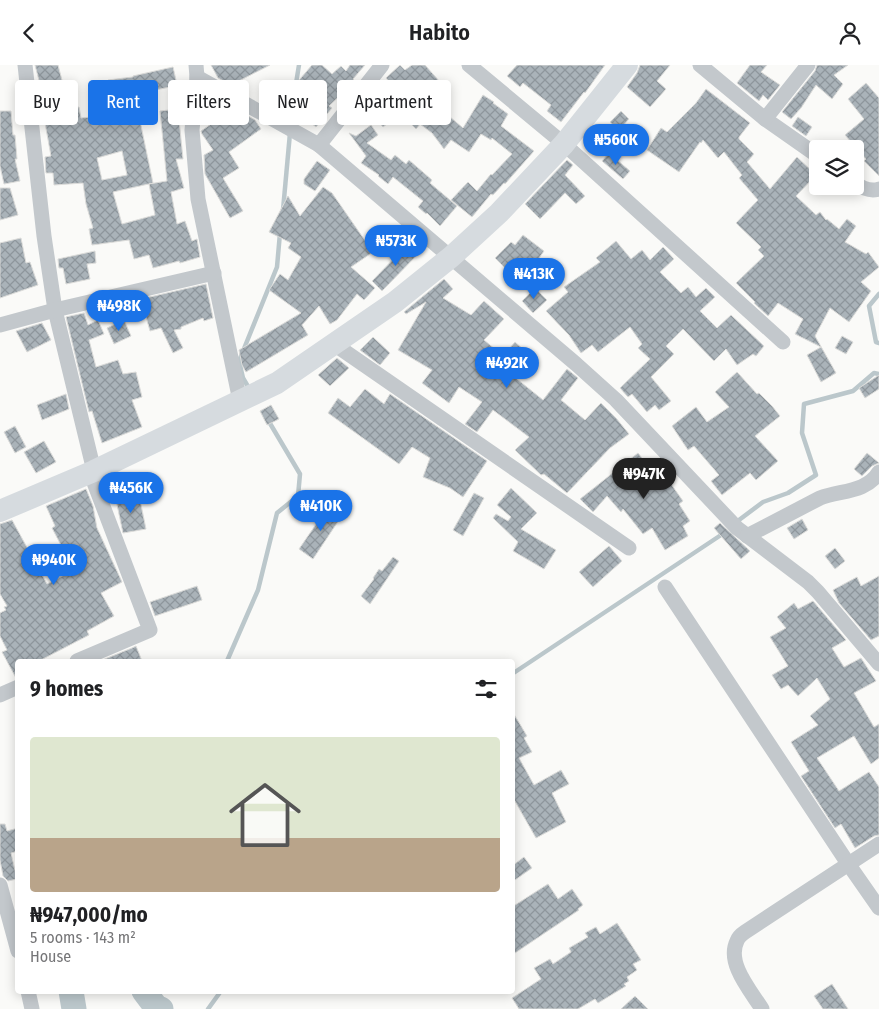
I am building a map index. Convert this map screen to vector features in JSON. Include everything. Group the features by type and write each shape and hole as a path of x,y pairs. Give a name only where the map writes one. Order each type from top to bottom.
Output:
{"street":[{"path":"24,65 44,236 56,310 92,471 150,630 83,659"},
{"path":"319,145 382,65"},
{"path":"469,65 564,143 783,342"},
{"path":"0,511 92,471 277,383 395,302 451,257 499,213 564,143 627,65"},
{"path":"700,65 765,119 809,150"},
{"path":"765,119 808,65"},
{"path":"240,401 198,199 192,130 196,71 319,145 616,400 723,514 742,532 808,582 818,592 879,664"},
{"path":"864,188 873,191 879,189"},
{"path":"0,325 214,273"},
{"path":"334,344 628,548"},
{"path":"742,532 832,493 866,486 879,472"},
{"path":"665,587 879,908"},
{"path":"0,695 15,688"},
{"path":"762,1009 735,966 733,954 737,941 745,931 879,844"},
{"path":"0,885 15,940"},
{"path":"29,994 32,1009"}],"building":[{"path":"35,65 58,65 62,80 39,80"},
{"path":"211,65 270,65 241,80 222,80 218,78"},
{"path":"312,65 322,65 332,74 341,66 346,71 350,65 365,65 354,80 337,80 337,98 329,106 332,108 327,114 327,80 299,80"},
{"path":"400,65 405,70 412,65 425,65 438,80 388,80 386,78"},
{"path":"517,65 605,65 561,122 547,111 551,105 523,83 520,87 507,76"},
{"path":"640,65 670,65 657,81 666,89 650,107 627,87"},
{"path":"750,65 767,65 761,72 780,85 768,100 763,95 759,101 737,83"},
{"path":"817,65 848,65 834,75 843,84 832,99 816,85 801,108 791,119 782,112 815,71"},
{"path":"173,67 176,80 168,80 168,87 158,89 158,80 108,80"},
{"path":"866,83 879,98 879,176 864,161 866,159 864,157 864,140 849,140 845,135 864,119 848,99"},
{"path":"706,89 750,123 739,139 754,154 747,162 770,189 797,157 809,168 809,182 796,196 816,215 820,212 826,220 839,229 847,219 856,226 845,242 866,254 868,252 879,267 861,282 871,291 849,322 830,308 815,336 836,373 821,382 807,355 821,347 795,334 803,319 778,303 768,316 736,283 764,256 758,250 761,247 736,223 758,200 739,178 742,175 724,152 718,158 703,140 679,172 647,150 661,128 667,132 696,103"},
{"path":"483,95 508,114 501,126 534,151 505,184 493,195 491,194 472,217 451,200 468,182 477,191 491,174 512,154 492,138 491,140 481,134 469,152 451,140 444,149 432,133 421,125 451,125 451,118 463,128"},
{"path":"78,107 81,118 88,117 88,125 141,125 153,183 113,192 122,224 155,215 149,184 167,181 160,111 168,110 168,125 180,125 183,159 176,159 184,188 171,192 177,224 185,221 192,241 197,239 200,257 153,268 149,255 134,259 129,240 92,245 89,229 93,228 86,204 83,183 54,185 53,173 46,173 45,157 51,156 45,125 78,125","holes":["122,151 127,175 102,180 97,158"]},
{"path":"0,111 11,111 17,159 15,159 20,181 4,184 0,166"},
{"path":"621,111 629,119 619,130 610,122"},
{"path":"249,116 255,120 261,129 229,152 239,168 223,178 243,211 230,218 205,174 204,155 213,150 201,131 210,125 249,125"},
{"path":"798,117 812,127 806,136 792,126"},
{"path":"371,125 378,135 367,143 391,160 395,155 406,164 409,160 432,180 430,183 457,206 440,226 418,207 423,201 393,177 388,184 379,175 361,163 366,156 349,133 356,136"},
{"path":"609,153 630,171 623,179 602,161"},
{"path":"567,160 573,165 565,175 585,196 576,204 565,193 540,219 525,204"},
{"path":"317,161 330,170 315,191 304,184 304,179"},
{"path":"323,187 332,193 373,252 351,267 375,288 364,300 357,294 337,320 330,324 319,306 302,325 308,335 246,372 242,365 239,350 301,313 269,290 280,274 288,280 301,257 288,248 291,243 269,232 288,196 300,216"},
{"path":"0,188 10,188 18,215 0,220"},
{"path":"523,235 544,251 534,265 537,268 521,284 495,258 511,242 515,245"},
{"path":"21,238 26,263 30,262 38,285 0,298 0,243"},
{"path":"616,241 631,259 642,250 650,260 663,247 674,259 660,272 681,293 688,287 696,297 706,288 715,297 700,311 717,328 731,315 764,346 756,356 753,354 737,365 726,349 714,361 683,329 666,346 674,354 651,377 671,401 659,410 655,405 647,412 632,394 628,397 620,388 650,359 638,348 642,344 630,327 598,352 592,345 581,353 569,335 546,311 568,292 564,287 600,262 596,258"},
{"path":"410,242 420,252 382,291 372,281"},
{"path":"95,251 96,263 87,264 90,279 66,284 63,268 59,268 58,259"},
{"path":"444,279 453,289 443,298 471,315 484,301 504,319 484,340 503,356 515,342 535,360 517,379 543,400 567,369 578,378 561,400 585,420 601,403 629,434 610,448 567,493 544,474 541,475 515,450 529,437 493,410 477,432 465,424 482,402 459,387 449,403 422,383 432,370 398,350 426,302 406,314 404,312"},
{"path":"206,284 213,318 204,321 203,318 181,327 181,329 174,330 183,348 173,353 161,328 150,331 141,299"},
{"path":"535,288 547,300 533,313 522,301"},
{"path":"84,313 88,325 98,320 104,334 89,340 96,367 118,360 123,374 136,372 142,397 132,400 142,427 102,443 92,411 89,412 66,317"},
{"path":"124,320 131,336 114,344 107,328"},
{"path":"42,323 51,340 27,352 16,331"},
{"path":"842,336 853,342 846,354 835,348"},
{"path":"373,337 390,353 380,365 360,350"},
{"path":"337,358 349,368 330,386 318,375"},
{"path":"737,372 780,416 755,436 778,461 756,480 750,473 722,495 711,481 719,475 694,446 688,450 672,426 696,407 707,422 729,407 715,392"},
{"path":"879,375 879,389 865,398 859,388"},
{"path":"365,389 384,404 390,394 487,461 463,497 450,488 423,477 430,458 412,447 399,464 328,413 338,398 350,407"},
{"path":"66,394 69,409 42,420 37,405"},
{"path":"271,405 279,419 267,425 260,411"},
{"path":"15,426 26,447 15,453 4,432"},
{"path":"44,441 56,462 36,473 24,452"},
{"path":"638,453 651,470 661,462 670,474 666,477 683,501 679,504 690,521 683,526 688,536 665,550 652,528 643,534 623,509 621,512 607,496 593,512 580,499"},
{"path":"867,453 879,463 872,466 862,476 854,469"},
{"path":"511,488 537,513 521,529 556,550 544,569 513,551 518,542 493,518 496,514 508,521 511,517 497,505"},
{"path":"86,489 93,506 97,528 122,582 101,593 114,616 87,631 89,635 43,659 15,659 15,676 2,652 7,650 0,636 0,613 6,610 4,607 7,606 0,594 0,524 12,520 47,584 74,570 52,528 55,526 46,506"},
{"path":"474,493 484,498 463,536 453,530"},
{"path":"139,495 146,529 123,533 116,500"},
{"path":"330,504 343,514 313,559 299,549"},
{"path":"802,519 808,530 794,539 787,528"},
{"path":"720,523 750,551 741,559 714,528"},
{"path":"609,546 622,561 593,587 579,572"},
{"path":"835,548 845,561 835,569 825,556"},
{"path":"393,557 399,561 370,604 361,596 379,569 382,571"},
{"path":"879,576 879,636 871,640 839,603 833,590 857,577 861,586"},
{"path":"197,586 202,600 155,616 150,602"},
{"path":"813,601 846,640 832,648 844,667 861,658 876,681 854,693 874,727 879,724 879,758 871,764 854,736 817,758 839,791 869,772 879,787 879,835 874,836 855,848 841,824 835,828 801,776 809,771 791,742 818,725 810,716 830,699 817,678 798,696 788,685 781,689 772,675 788,666 770,637 786,628 777,617 794,603 798,609"},
{"path":"136,646 141,659 105,659"},
{"path":"515,716 527,736 524,738 532,752 519,758 534,785 561,770 569,784 552,793 566,822 536,838 515,801"},
{"path":"0,824 5,824 7,831 15,829 15,852 11,853 15,879 8,881 3,876 0,860"},
{"path":"524,857 532,868 515,880 515,864"},
{"path":"548,884 558,899 572,889 583,905 579,910 515,953 515,905"},
{"path":"617,923 641,960 633,964 637,970 627,977 629,981 624,984 626,986 598,1003 595,999 578,1009 519,1009 512,998 541,979 534,968 550,959 553,964 571,952 569,948 588,937 585,933 596,927 600,934"},
{"path":"832,984 848,1009 823,1009 814,996"},
{"path":"635,996 648,1009 621,1009"}],"waterway":[{"path":"297,80 299,65"},
{"path":"283,210 290,133"},
{"path":"250,390 243,378 239,361 277,267 280,233"},
{"path":"879,294 869,306 876,342 879,343"},
{"path":"735,523 763,502 788,493 816,475 802,433 804,404 853,391 874,373 879,374"},
{"path":"228,659 258,590 277,513 298,496 300,474 268,420"},
{"path":"515,672 724,533"},
{"path":"72,994 74,1009"},
{"path":"146,994 156,1007 161,1009"},
{"path":"208,1009 219,994"}]}
